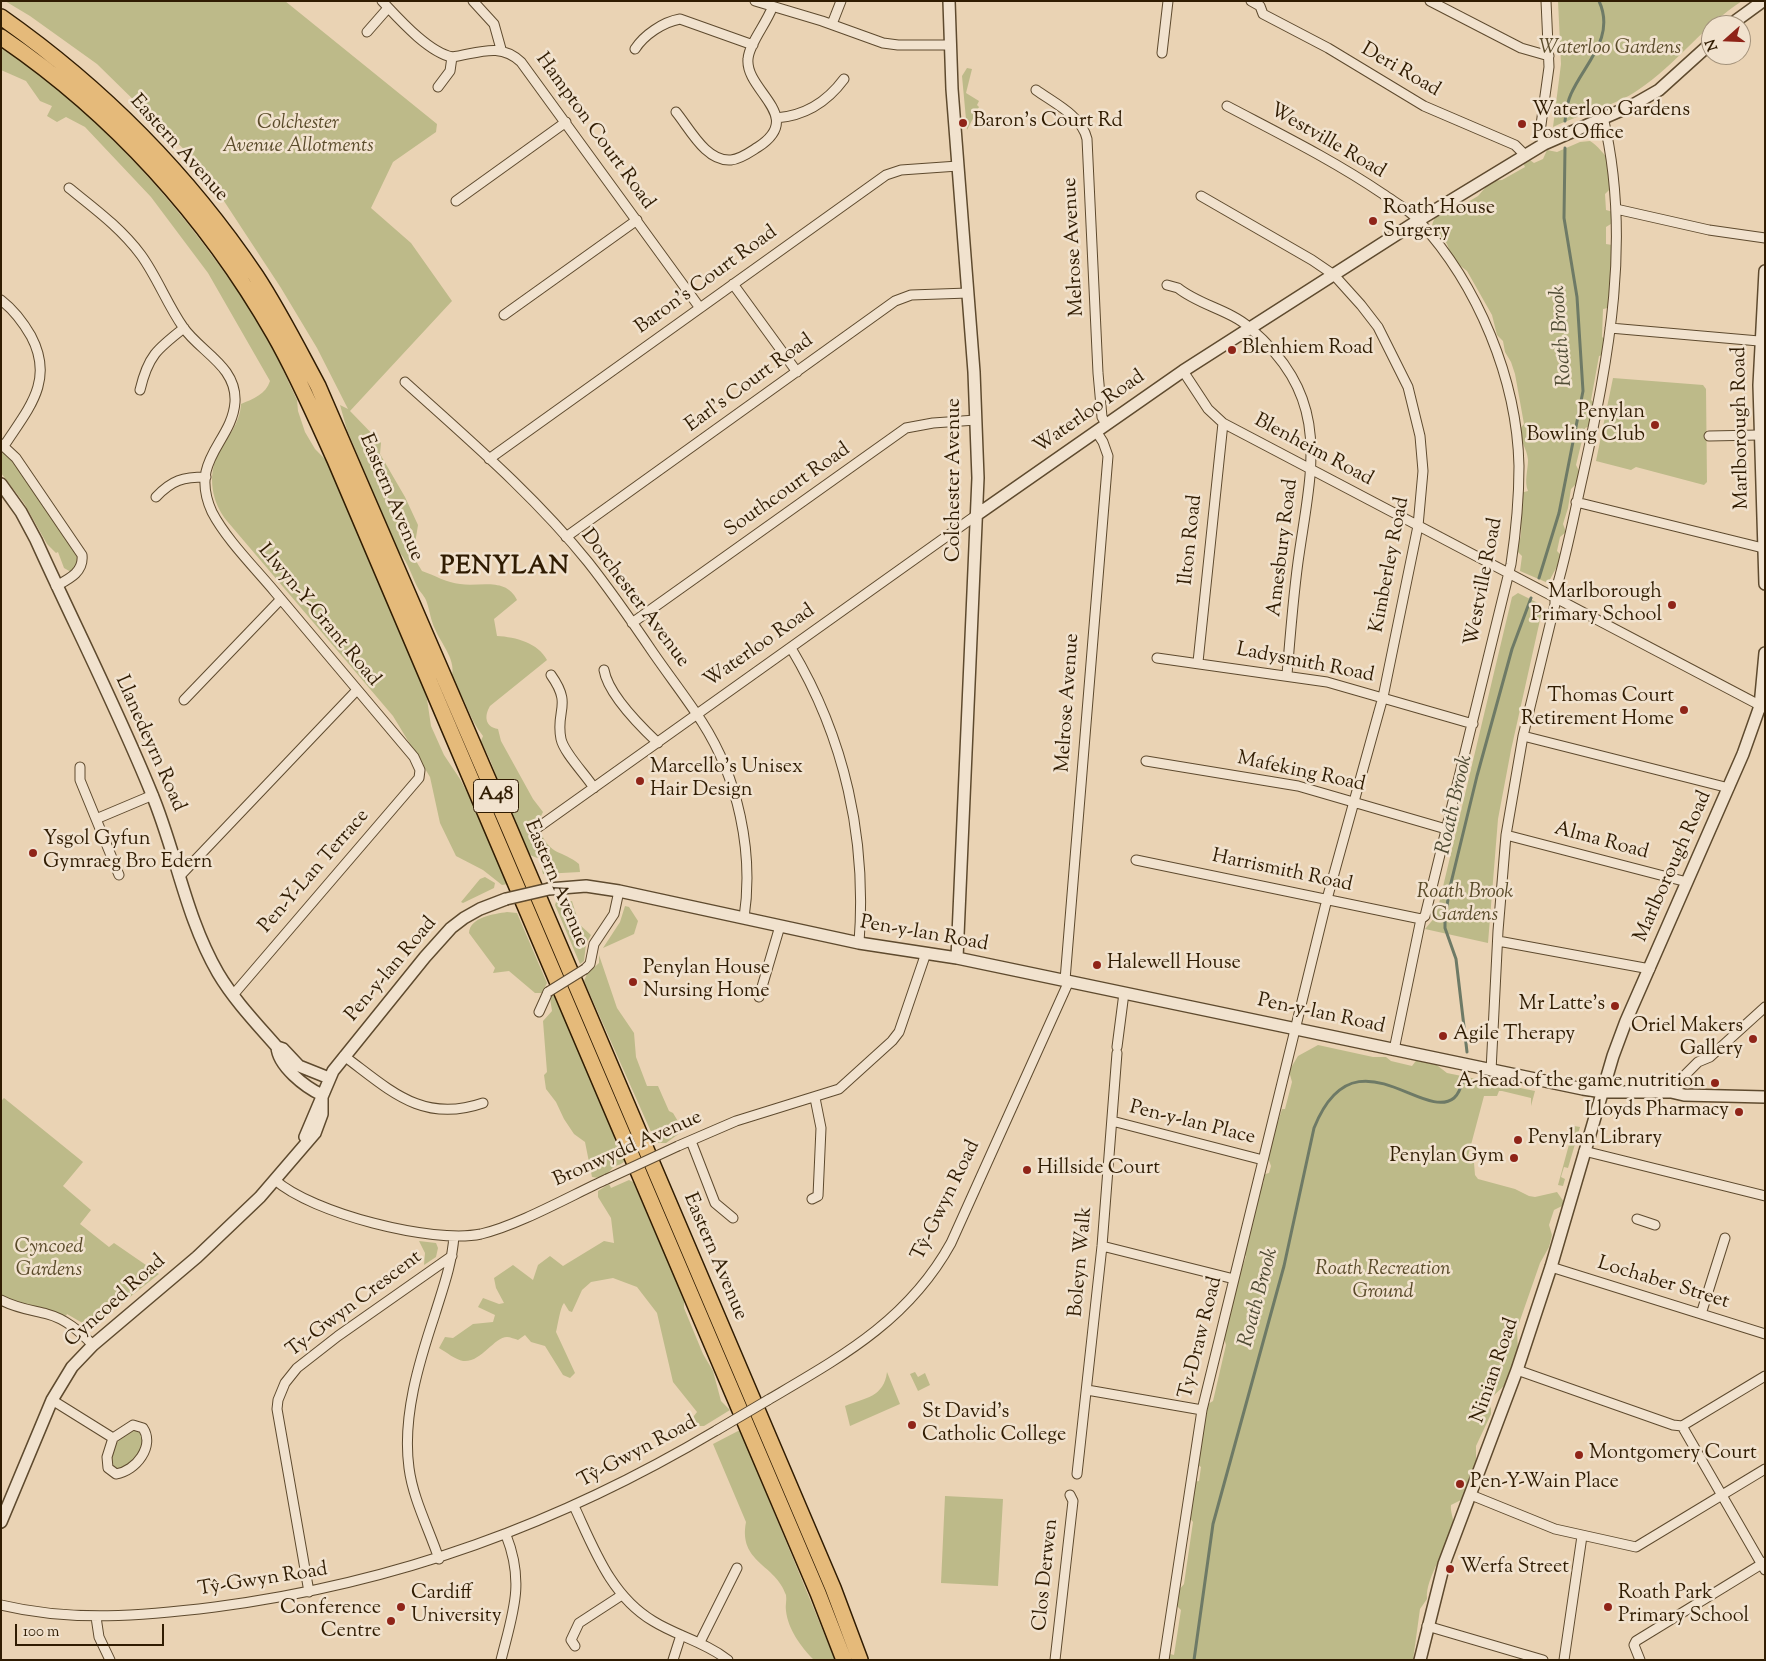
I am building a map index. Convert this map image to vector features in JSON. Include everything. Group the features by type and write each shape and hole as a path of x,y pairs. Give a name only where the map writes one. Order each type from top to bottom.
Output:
{"highway":[{"name":"Eastern Avenue","path":"1,18 27,36 108,102 188,186 257,277 314,377 356,470 544,908 821,1562 860,1660"},
{"name":"Eastern Avenue","path":"1,37 63,82 101,117 178,196 224,256 274,334 336,460 815,1584 844,1660"}],"street":[{"path":"367,32 385,5 432,48 452,57 502,49 494,24 473,1"},
{"path":"755,1 772,8 832,24 867,38 898,45 951,45"},
{"path":"832,24 841,1"},
{"name":"Colchester Avenue","path":"949,1 958,166 976,420 978,514 959,868 957,958"},
{"path":"1162,53 1168,1"},
{"name":"Deri Road","path":"1251,1 1260,6 1263,14 1328,48 1424,106 1515,145 1525,155"},
{"path":"1430,1 1521,48 1549,56"},
{"path":"1546,1 1549,56 1547,92 1540,132 1546,143"},
{"path":"1744,15 1763,1"},
{"path":"676,112 702,145 715,157 724,160 738,159 763,144 773,132 776,118 773,106 749,70 748,56 772,8"},
{"path":"635,49 642,39 668,22 680,19 752,45"},
{"name":"Hampton Court Road","path":"502,49 521,62 700,308"},
{"name":"Waterloo Road","path":"544,856 533,831 1106,424 1183,371 1419,220 1525,155 1546,143 1631,106 1659,90 1701,51"},
{"path":"438,87 450,71 452,57"},
{"path":"776,118 803,113 835,91 844,79"},
{"name":"Melrose Avenue","path":"1036,90 1078,120 1085,132 1098,373 1102,417 1106,424"},
{"name":"Westville Road","path":"1227,106 1338,165 1419,220 1444,252 1472,298 1496,351 1509,396 1518,465 1516,528 1508,574 1425,916 1421,919 1394,1050"},
{"path":"1491,1071 1506,835 1523,736 1601,394 1610,328 1618,254 1616,209 1603,118"},
{"path":"456,201 566,122"},
{"name":"Baron's Court Road","path":"489,459 886,174 901,170 958,166"},
{"name":"Llwyn-Y-Grant Road","path":"69,188 108,219 130,240 142,256 184,328 223,367 233,388 235,400 232,416 211,453 206,477 208,501 216,519 414,757 420,770"},
{"name":"Kimberley Road","path":"1201,196 1283,242 1334,275 1378,327 1408,386 1416,414 1422,457 1423,487 1418,526 1383,697 1327,899 1296,1029"},
{"path":"1616,209 1709,230 1765,238"},
{"path":"504,315 637,220"},
{"name":"Marlborough Road","path":"1765,271 1759,341 1759,435 1765,584"},
{"path":"734,284 797,372"},
{"name":"Amesbury Road","path":"1167,285 1178,288 1250,328 1277,357 1297,387 1309,422 1312,440 1312,470 1298,563 1286,675"},
{"name":"Earl's Court Road","path":"566,537 904,297 968,293"},
{"path":"1,300 26,328 39,354 41,370 39,386 33,400 3,445 16,458 82,556 82,565 77,573 56,586"},
{"path":"140,390 150,358 158,348 184,328"},
{"path":"1610,328 1759,341"},
{"name":"Blenheim Road","path":"1183,371 1208,409 1223,423 1762,707"},
{"name":"Dorchester Avenue","path":"404,382 489,459 566,537 588,562 697,714 720,758 740,815 746,876 744,918"},
{"name":"Southcourt Road","path":"632,623 906,428 933,423 976,420"},
{"name":"Ilton Road","path":"1198,662 1223,423"},
{"name":"Melrose Avenue","path":"1067,981 1108,456 1104,442 1096,431"},
{"path":"1709,436 1759,435"},
{"path":"156,496 168,484 180,478 206,477"},
{"name":"Llanedeyrn Road","path":"1,484 27,523 127,735 153,795 179,877 206,949 233,995 277,1047 283,1049 299,1066 328,1078"},
{"path":"1576,502 1763,548"},
{"path":"184,700 281,599"},
{"path":"791,648 826,718 852,800 859,853 859,943"},
{"name":"Marlborough Road","path":"1603,1092 1626,1020 1729,788 1762,707 1765,653"},
{"name":"Ladysmith Road","path":"1156,658 1198,662 1327,682 1473,724"},
{"path":"604,670 606,681 634,718 658,743"},
{"path":"551,675 562,695 561,736 563,744 594,788"},
{"path":"179,877 357,690"},
{"path":"1523,736 1729,788"},
{"name":"Mafeking Road","path":"1146,761 1298,786 1446,829"},
{"path":"80,766 80,780 119,875"},
{"name":"Pen-Y-Lan Terrace","path":"233,995 419,778 420,770"},
{"path":"96,818 153,795"},
{"name":"Alma Road","path":"1506,835 1687,882"},
{"name":"Harrismith Road","path":"1136,860 1421,919"},
{"name":"Pen-y-lan Road","path":"322,1095 328,1078 344,1056 451,928 480,908 506,899 580,886 620,891 859,943 957,958 1491,1071 1603,1092 1671,1092 1684,1095 1765,1098"},
{"path":"539,1012 543,1006 544,996 548,992 590,964 594,944 614,914 620,891"},
{"path":"759,997 780,926"},
{"path":"1498,941 1650,969"},
{"name":"Bronwydd Avenue","path":"275,1180 293,1193 344,1214 398,1228 454,1236 482,1233 497,1228 736,1121 830,1094 846,1084 897,1036 903,1025 926,954"},
{"name":"Tŷ-Gwyn Road","path":"1,1606 56,1616 96,1617 197,1609 309,1592 439,1559 506,1535 574,1506 636,1476 834,1362 873,1335 905,1306 931,1274 951,1243 1067,981"},
{"name":"Boleyn Walk","path":"1077,1474 1102,1246 1117,1050 1124,993"},
{"path":"1671,1092 1677,1089 1682,1078 1698,1062 1710,1057 1765,1007"},
{"name":"Ty-Draw Road","path":"1164,1660 1202,1410 1296,1029"},
{"name":"Llanedeyrn Road","path":"277,1047 278,1055 304,1084 322,1095"},
{"path":"344,1056 398,1096 423,1107 462,1110 483,1103"},
{"name":"Ninian Road","path":"1420,1660 1444,1564 1517,1370 1551,1267 1603,1092"},
{"name":"Cyncoed Road","path":"1,1522 52,1400 72,1367 93,1345 197,1257 236,1221 275,1180 304,1144 322,1095"},
{"path":"812,1200 818,1196 821,1140 815,1098"},
{"name":"Pen-y-lan Place","path":"1112,1122 1263,1160"},
{"path":"691,1141 715,1202 733,1218"},
{"path":"1584,1151 1765,1196"},
{"path":"1637,1219 1655,1225"},
{"path":"439,1559 412,1480 407,1439 418,1375 447,1279 454,1236"},
{"path":"1701,1314 1725,1238"},
{"path":"1102,1246 1234,1279"},
{"name":"Ty-Gwyn Crescent","path":"309,1592 277,1409 281,1391 290,1375 317,1352 452,1256"},
{"name":"Lochaber Street","path":"1551,1267 1765,1334"},
{"path":"1,1300 17,1308 47,1314 63,1320 78,1330 93,1345"},
{"path":"1517,1370 1664,1422 1682,1426 1765,1376"},
{"path":"1087,1390 1202,1410"},
{"path":"52,1400 114,1438"},
{"path":"133,1425 143,1428 148,1440 142,1456 123,1473 116,1474 108,1468 107,1456 114,1438 133,1425"},
{"path":"1640,1660 1634,1645 1764,1565 1701,1463 1682,1426"},
{"path":"1471,1496 1555,1529 1636,1547 1765,1469"},
{"name":"Clos Derwen","path":"1055,1660 1074,1501 1070,1495"},
{"path":"574,1506 604,1569 622,1595 644,1615 700,1642 728,1660"},
{"path":"501,1660 513,1610 516,1581 515,1559 506,1535"},
{"path":"1564,1660 1582,1536"},
{"path":"700,1642 737,1568"},
{"path":"575,1646 571,1640 576,1627 622,1595"},
{"path":"96,1617 99,1637 110,1660"},
{"path":"1427,1626 1543,1660"},
{"path":"673,1660 681,1634"}],"green space":[{"name":"Colchester Avenue Allotments","path":"5,1 285,1 437,124 436,132 393,162 371,208 411,243 452,301 350,411 381,443 380,454 405,497 418,525 413,556 422,571 445,581 468,585 492,584 506,588 517,600 494,619 497,636 526,642 538,649 547,660 490,706 486,717 490,726 498,729 501,741 533,799 543,812 537,824 537,832 541,833 549,846 579,864 580,872 543,874 541,866 548,852 545,850 537,858 528,854 524,841 503,805 501,789 481,741 483,736 451,679 453,672 451,659 434,626 426,599 419,590 399,552 347,430 340,405 348,409 317,348 281,288 201,166 97,64 30,16"},
{"name":"Waterloo Gardens","path":"1558,1 1742,1 1723,15 1701,15 1701,34 1652,80 1638,90 1608,105 1553,127 1561,64"},
{"path":"1,46 44,78 84,112 156,185 220,266 278,353 282,368 297,400 298,411 305,432 315,449 330,464 374,572 392,605 392,617 403,632 404,643 413,657 427,699 431,726 444,755 460,779 482,821 508,884 502,885 483,870 456,856 440,823 430,777 393,716 227,521 218,506 212,480 218,454 236,424 241,404 262,393 270,381 208,273 151,197 85,127 66,117 57,122 47,116 52,106 40,101 26,81 1,70"},
{"path":"967,68 972,69 966,93 979,101 977,105 979,107 967,130 962,76"},
{"path":"1590,141 1610,162 1611,188 1605,194 1606,210 1613,212 1614,222 1606,227 1606,244 1612,245 1619,263 1620,272 1617,280 1619,294 1616,302 1603,309 1602,337 1606,340 1603,355 1599,356 1591,400 1596,404 1593,425 1585,428 1576,465 1579,471 1578,482 1571,489 1563,524 1566,532 1560,537 1557,551 1560,554 1560,561 1548,583 1520,571 1522,556 1517,551 1517,547 1521,535 1520,493 1528,491 1526,480 1528,460 1519,430 1524,424 1515,374 1505,352 1503,341 1497,335 1492,315 1467,271 1453,260 1447,244 1443,238 1435,234 1432,227 1437,215 1444,209 1458,208 1478,196 1491,181 1502,180 1525,167 1522,161 1527,158 1534,163 1543,159 1547,150 1557,152 1580,142"},
{"name":"Penylan Bowling Club","path":"1613,378 1703,385 1706,389 1707,482 1704,485 1636,467 1631,470 1596,461"},
{"path":"1,449 16,465 79,558 79,563 71,572 64,568 58,552 56,553 47,544 24,503 1,473"},
{"name":"Roath Brook Gardens","path":"1518,593 1540,604 1542,611 1511,750 1498,819 1488,943 1425,929 1436,916 1512,597"},
{"path":"485,877 495,883 494,888 463,903 461,902 480,879"},
{"path":"572,901 579,924 591,935 586,944 584,961 580,964 555,905 556,902"},
{"path":"625,906 629,907 638,921 634,934 603,948 620,922"},
{"path":"507,912 517,913 547,983 542,993 535,993 509,971 493,973 495,968 469,933 470,928 478,920 490,915"},
{"path":"599,955 617,1008 634,1033 636,1057 647,1086 658,1086 669,1111 673,1113 682,1128 680,1133 666,1143 656,1143 584,981 587,974 599,963"},
{"path":"553,995 560,998 561,1011 566,1017 614,1133 615,1142 625,1160 603,1177 592,1177 585,1142 574,1134 556,1102 546,1089 544,1075 547,1072 543,1021 552,1011 550,998"},
{"name":"Roath Recreation Ground","path":"1318,1045 1373,1057 1386,1057 1391,1061 1412,1066 1418,1058 1429,1059 1447,1073 1535,1091 1531,1106 1531,1098 1502,1091 1499,1091 1497,1096 1484,1096 1468,1156 1470,1162 1474,1163 1475,1175 1478,1179 1515,1189 1535,1197 1557,1192 1564,1202 1562,1206 1554,1210 1549,1225 1552,1235 1549,1247 1540,1263 1517,1329 1518,1352 1505,1385 1490,1399 1488,1405 1491,1408 1491,1414 1476,1446 1476,1466 1463,1499 1451,1505 1453,1524 1451,1533 1433,1572 1427,1590 1427,1599 1420,1609 1413,1660 1165,1660 1166,1653 1174,1655 1181,1610 1174,1603 1174,1596 1184,1584 1193,1522 1189,1517 1187,1509 1193,1501 1190,1495 1193,1482 1199,1481 1201,1467 1198,1465 1208,1404 1213,1401 1226,1345 1224,1338 1229,1320 1224,1317 1234,1297 1230,1291 1246,1256 1243,1254 1259,1185 1263,1184 1264,1179 1261,1178 1262,1175 1269,1173 1271,1166 1267,1155 1274,1124 1278,1122 1282,1109 1285,1109 1292,1082 1289,1071 1298,1056"},
{"name":"Cyncoed Gardens","path":"4,1098 83,1162 63,1186 91,1210 80,1224 109,1247 114,1243 159,1274 91,1328 67,1314 66,1316 13,1301 1,1295 1,1101"},
{"path":"1574,1126 1580,1127 1568,1168 1564,1167 1561,1177 1565,1179 1563,1186 1558,1185"},
{"path":"629,1180 633,1182 684,1299 684,1308 703,1354 713,1371 721,1401 730,1410 704,1426 692,1426 690,1421 697,1412 673,1382 657,1313 637,1287 613,1278 591,1282 582,1290 572,1312 569,1311 564,1303 563,1305 556,1332 575,1373 570,1378 563,1375 545,1346 531,1342 525,1335 518,1340 508,1337 502,1338 470,1361 457,1359 439,1348 445,1337 453,1338 473,1324 493,1322 495,1315 478,1307 483,1298 499,1304 504,1303 496,1288 494,1278 513,1265 533,1280 538,1265 550,1256 563,1266 604,1241 614,1243 611,1218 598,1197 598,1191 609,1184 611,1188"},
{"path":"419,1241 436,1243 438,1248 436,1257 424,1265 425,1253"},
{"path":"887,1372 900,1404 850,1426 845,1406 878,1392 882,1387"},
{"path":"915,1372 918,1377 925,1373 930,1385 918,1391 910,1374"},
{"path":"136,1429 143,1434 140,1451 129,1464 118,1470 111,1461 114,1450 122,1437"},
{"path":"740,1430 835,1660 814,1660 804,1649 789,1624 786,1595 781,1585 747,1546 745,1536 746,1522 713,1444"},
{"path":"945,1496 1003,1499 998,1586 941,1583"}],"waterway":[{"name":"Roath Brook","path":"1565,121 1571,94 1601,39 1604,27 1599,1"},
{"name":"Roath Brook","path":"1539,578 1559,513 1583,391 1577,297 1564,218 1565,148"},
{"name":"Roath Brook","path":"1467,1052 1456,959 1445,928 1445,918 1450,887 1477,776 1512,649 1531,598"},
{"name":"Roath Brook","path":"1194,1660 1213,1524 1284,1266 1314,1128 1330,1099 1348,1085 1368,1081 1387,1085 1425,1099 1441,1102 1456,1096 1464,1077"}],"place":[{"name":"Baron's Court Rd","path":"963,123"},
{"name":"Waterloo Gardens Post Office","path":"1522,124"},
{"name":"Roath House Surgery","path":"1373,221"},
{"name":"Blenhiem Road","path":"1232,350"},
{"name":"Penylan Bowling Club","path":"1655,425"},
{"name":"Marlborough Primary School","path":"1672,605"},
{"name":"Thomas Court Retirement Home","path":"1684,710"},
{"name":"Marcello's Unisex Hair Design","path":"640,781"},
{"name":"Ysgol Gyfun Gymraeg Bro Edern","path":"33,853"},
{"name":"Halewell House","path":"1097,965"},
{"name":"Penylan House Nursing Home","path":"633,982"},
{"name":"Mr Latte's","path":"1615,1006"},
{"name":"Agile Therapy","path":"1443,1036"},
{"name":"Oriel Makers Gallery","path":"1753,1039"},
{"name":"A-head of the game nutrition","path":"1715,1083"},
{"name":"Lloyds Pharmacy","path":"1739,1112"},
{"name":"Penylan Library","path":"1518,1140"},
{"name":"Penylan Gym","path":"1514,1158"},
{"name":"Hillside Court","path":"1027,1170"},
{"name":"St David's Catholic College","path":"912,1425"},
{"name":"Montgomery Court","path":"1579,1455"},
{"name":"Pen-Y-Wain Place","path":"1460,1484"},
{"name":"Werfa Street","path":"1450,1569"},
{"name":"Cardiff University","path":"401,1607"},
{"name":"Roath Park Primary School","path":"1608,1607"},
{"name":"Conference Centre","path":"391,1621"}],"district":[{"name":"PENYLAN","path":"505,569"}]}
